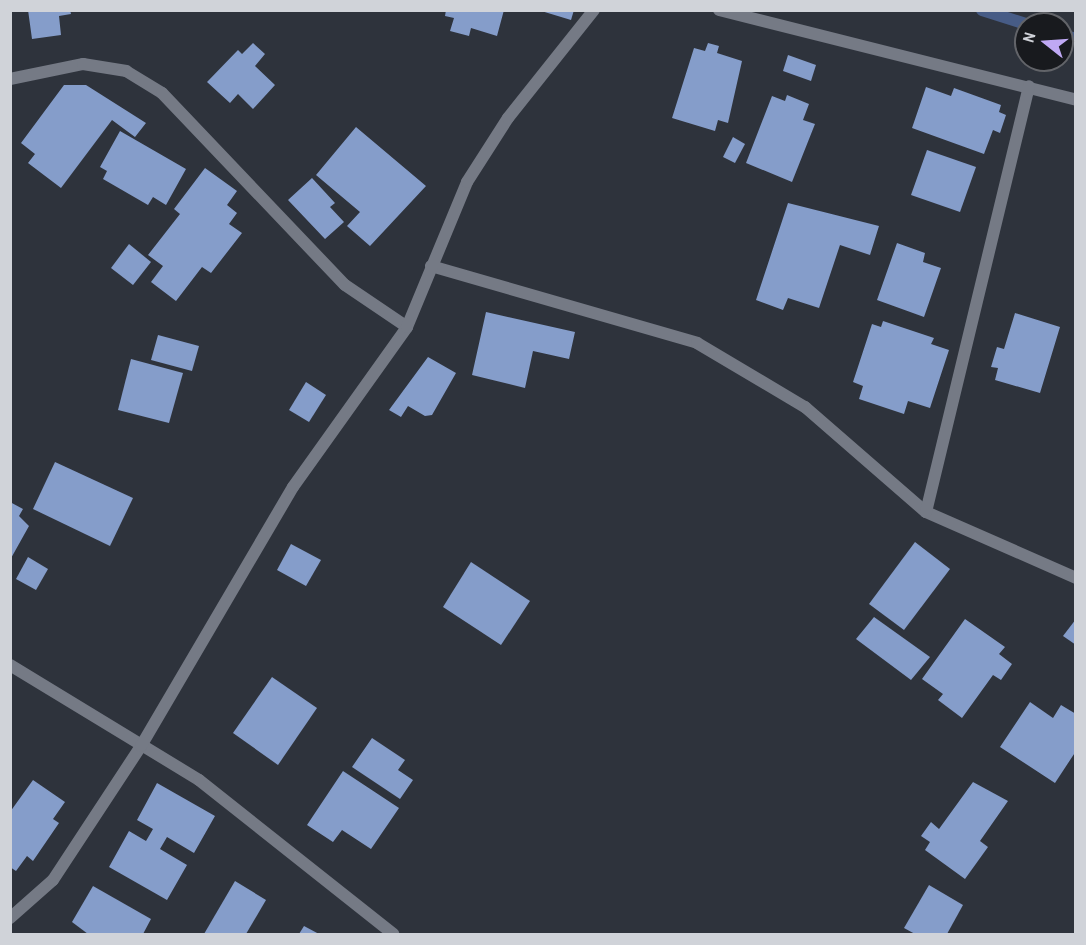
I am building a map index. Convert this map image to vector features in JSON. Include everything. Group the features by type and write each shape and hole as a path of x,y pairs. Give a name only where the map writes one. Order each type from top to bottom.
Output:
{"street":[{"path":"10,918 53,880 141,746 293,487 407,327 467,182 508,118 594,10"},
{"path":"719,10 1029,86 1076,100"},
{"path":"10,79 83,64 126,72 162,93 345,285 407,327"},
{"path":"926,512 1029,86"},
{"path":"431,266 698,343 805,407 926,512 1076,578"},
{"path":"10,665 199,780 393,934"}],"building":[{"path":"28,10 70,10 71,14 59,16 61,35 32,39"},
{"path":"446,10 504,10 497,36 471,28 469,36 450,31 454,18 445,16"},
{"path":"538,10 574,10 571,20"},
{"path":"253,43 265,54 255,66 275,85 253,109 238,94 230,103 207,82 238,50 242,54"},
{"path":"708,43 719,46 717,53 742,61 728,123 718,120 715,131 672,118 694,48 705,51"},
{"path":"788,55 816,65 811,81 783,71"},
{"path":"64,85 86,85 146,123 135,137 112,120 61,188 28,163 35,154 21,143"},
{"path":"926,87 951,96 954,88 1001,105 999,112 1006,115 1000,133 993,130 984,154 912,128"},
{"path":"787,95 809,104 803,120 815,124 792,182 746,163 772,96 785,101"},
{"path":"356,127 426,186 370,246 347,226 360,212 316,175"},
{"path":"120,131 186,169 166,205 153,197 148,205 103,179 107,171 100,167"},
{"path":"733,137 745,144 735,163 723,157"},
{"path":"927,150 976,167 960,212 911,195"},
{"path":"205,168 237,191 227,205 237,213 229,224 242,233 211,273 202,267 176,301 151,282 163,266 148,255 180,214 174,209"},
{"path":"312,178 335,203 330,207 344,222 325,239 288,200"},
{"path":"788,203 879,226 870,255 840,245 819,308 788,298 783,310 756,300"},
{"path":"897,243 925,253 923,262 941,268 924,317 877,300"},
{"path":"129,244 151,262 133,285 111,268"},
{"path":"486,312 575,332 569,359 533,351 525,388 472,375"},
{"path":"1015,313 1060,327 1040,393 995,380 998,368 991,367 997,347 1004,349"},
{"path":"883,321 934,338 931,344 949,350 930,408 908,401 904,414 859,399 863,386 853,382 872,324 881,327"},
{"path":"158,335 199,346 192,371 151,360"},
{"path":"428,357 456,373 432,415 425,416 408,406 401,417 389,410"},
{"path":"131,359 183,373 169,423 118,410"},
{"path":"306,382 326,395 309,422 289,410"},
{"path":"55,462 133,498 110,546 33,509"},
{"path":"10,502 23,509 19,516 29,526 10,560"},
{"path":"915,542 950,569 904,630 869,604"},
{"path":"291,544 321,560 306,586 277,570"},
{"path":"28,557 48,569 36,590 16,579"},
{"path":"471,562 530,601 501,645 443,607"},
{"path":"874,617 930,657 911,680 856,639"},
{"path":"965,619 1005,647 999,654 1012,664 1001,680 993,675 962,718 938,700 943,694 922,679"},
{"path":"1076,619 1076,645 1063,636"},
{"path":"272,677 317,708 278,765 233,733"},
{"path":"1030,702 1053,718 1061,705 1076,714 1076,751 1055,783 1000,747"},
{"path":"372,738 405,760 398,770 413,780 400,799 352,767"},
{"path":"343,771 399,808 371,849 342,830 333,842 307,825"},
{"path":"33,780 65,802 53,819 59,823 33,861 27,856 16,871 10,867 10,812"},
{"path":"973,782 1008,801 980,841 988,847 965,879 925,850 930,842 921,836 931,822 939,829"},
{"path":"157,783 215,816 194,853 167,837 160,849 187,865 167,900 109,867 129,831 146,841 153,829 137,820"},
{"path":"235,881 266,900 246,934 204,934"},
{"path":"929,885 963,905 947,934 915,934 904,928"},
{"path":"93,886 151,919 143,934 88,934 72,922"},
{"path":"304,926 319,934 299,934"}],"waterway":[{"path":"982,10 1014,20"}]}
